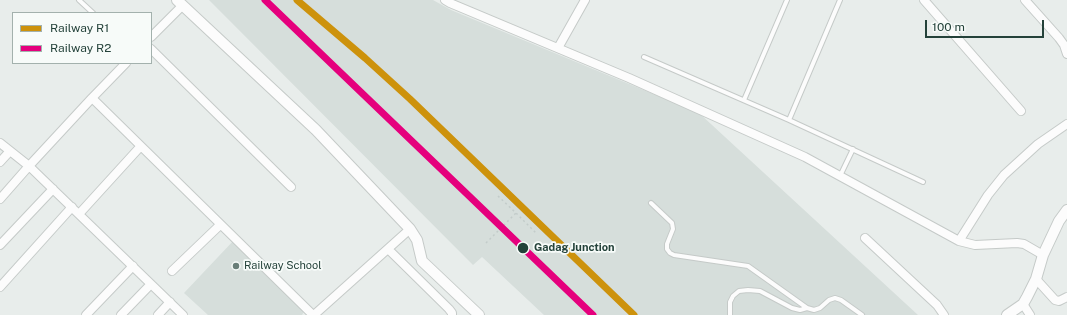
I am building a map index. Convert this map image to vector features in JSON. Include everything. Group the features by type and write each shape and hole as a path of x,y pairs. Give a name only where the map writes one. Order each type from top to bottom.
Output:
{"street":[{"path":"445,0 628,78 805,157 959,241 975,245 1024,244 1043,255"},
{"path":"558,48 585,0"},
{"path":"924,0 1021,111"},
{"path":"1025,0 1059,38 1064,45 1067,54"},
{"path":"152,36 180,3 316,130 410,229 417,240 422,261 479,315"},
{"path":"152,50 291,187"},
{"path":"0,199 125,64"},
{"path":"92,98 140,148 314,315 410,229"},
{"path":"959,241 988,195 1004,174 1018,160 1038,144 1067,124"},
{"path":"0,143 29,166 184,315"},
{"path":"79,214 140,148"},
{"path":"0,162 10,151"},
{"path":"0,245 53,189"},
{"path":"0,287 72,207"},
{"path":"1007,315 1022,304 1027,297 1036,279 1043,255 1059,221 1067,210"},
{"path":"172,271 220,225"},
{"path":"865,238 937,306 944,315"},
{"path":"388,249 449,309 452,315"},
{"path":"86,315 133,266"},
{"path":"1036,279 1055,300 1059,301 1067,297"},
{"path":"121,315 151,284"},
{"path":"158,315 170,302"},
{"path":"1022,304 1030,315"}],"lane":[{"path":"79,0 92,12"},
{"path":"744,100 787,0"},
{"path":"789,120 840,0"},
{"path":"644,57 789,120 923,182"},
{"path":"840,176 853,149"},
{"path":"651,203 672,223 673,229 667,244 667,249 670,253 674,255 748,266 807,308 814,310 820,308 835,298 841,300 862,315"},
{"path":"730,315 730,302 733,296 739,291 748,290 760,291 792,308 800,310 807,308"}],"path":[{"path":"498,196 536,233"},
{"path":"486,243 516,213"}],"shaded area":[{"path":"209,0 433,0 451,10 699,113 918,315 544,315 482,257 473,265"},
{"name":"Railway School","path":"235,239 306,308 302,315 208,315 184,293"}],"rail line":[{"name":"R2","path":"265,0 593,315"},
{"name":"R1","path":"297,0 410,99 634,315"}],"place":[{"name":"Gadag Junction","path":"523,248"},
{"name":"Railway School","path":"236,266"}]}
